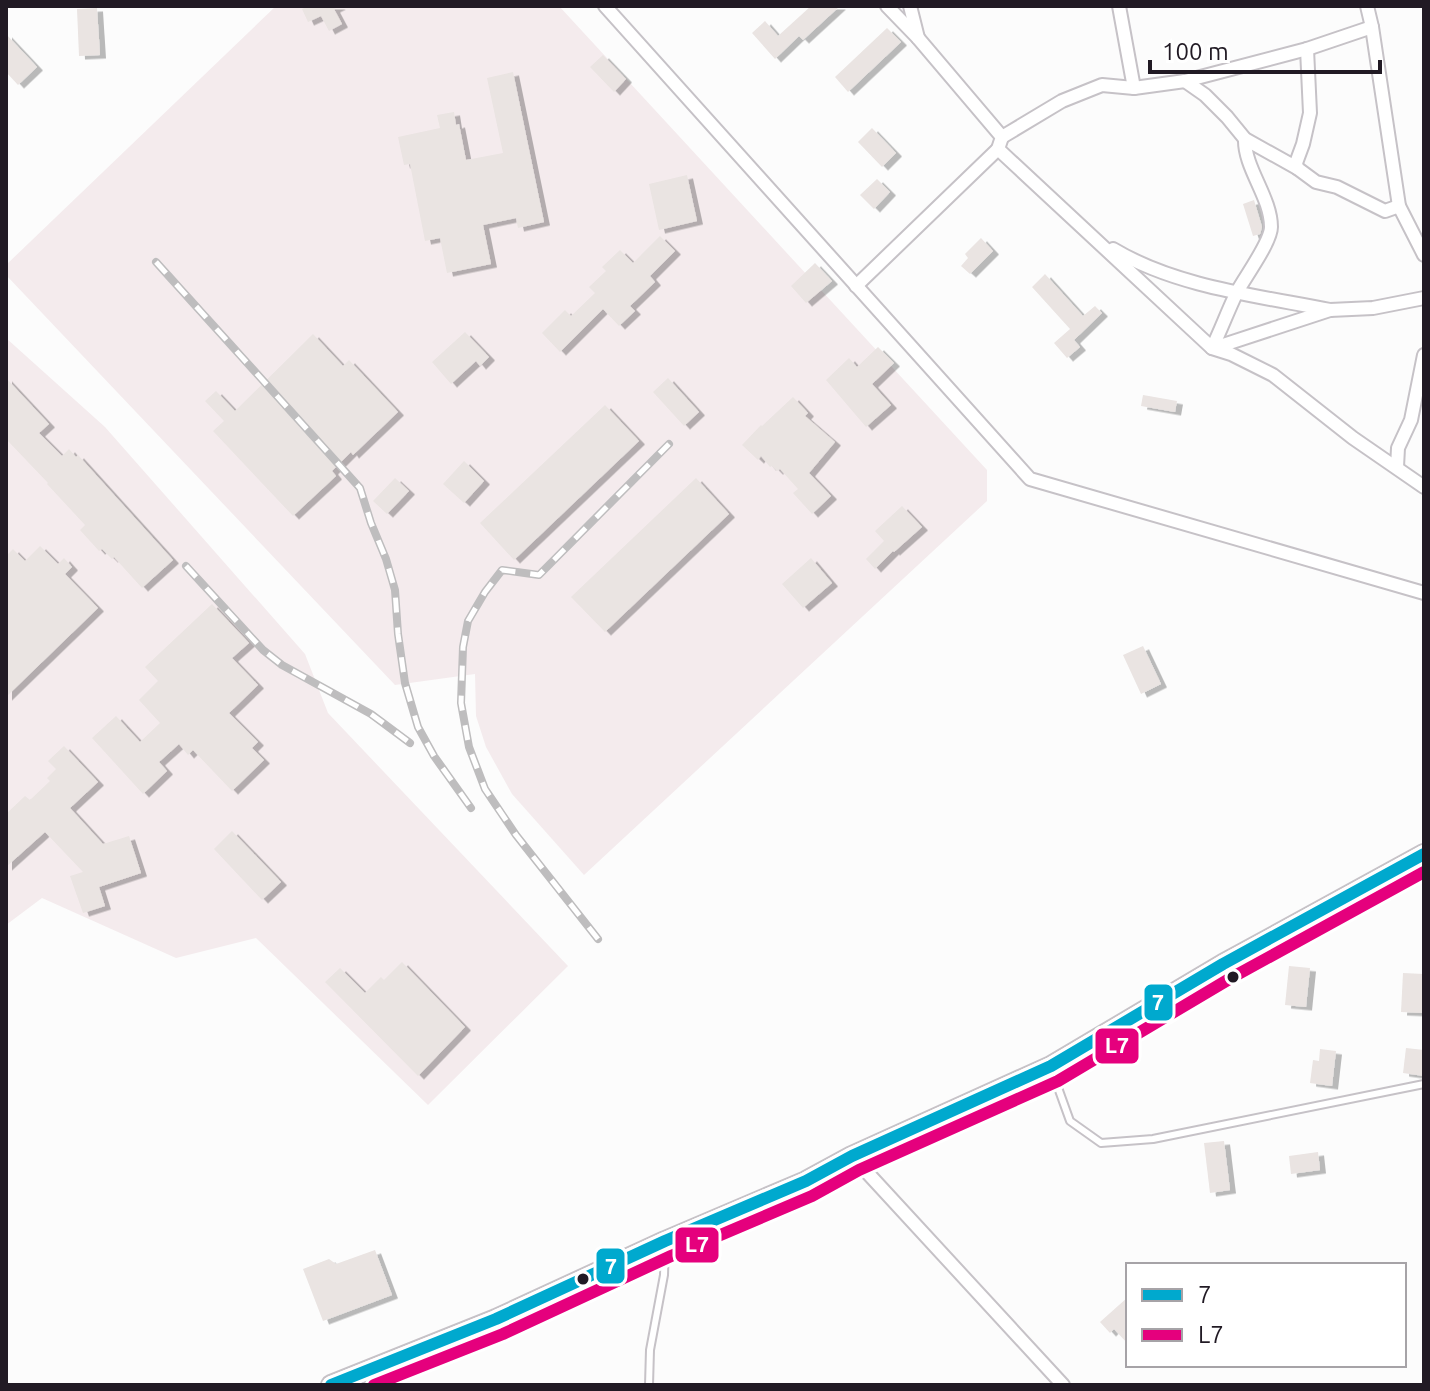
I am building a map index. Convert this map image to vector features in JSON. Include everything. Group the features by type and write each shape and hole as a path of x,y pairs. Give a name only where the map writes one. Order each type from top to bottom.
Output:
{"street":[{"path":"605,6 1030,479 1424,593"},
{"path":"887,6 918,38 1000,143 1081,226 1212,348 1273,375 1353,438 1424,487"},
{"path":"910,6 918,38"},
{"path":"1119,6 1134,88"},
{"path":"1367,6 1399,206 1424,255"},
{"path":"856,286 1000,143 1062,101 1102,85 1134,88 1185,81 1307,49 1372,27"},
{"path":"1297,168 1310,113 1307,49"},
{"path":"1185,81 1205,95 1245,139 1316,182 1337,187 1385,211 1399,206"},
{"path":"1212,348 1237,292 1250,273 1271,229 1268,212 1244,150 1245,139"},
{"path":"1081,226 1106,245 1142,265 1237,292 1330,310 1373,308 1424,298"},
{"path":"1212,348 1330,310"},
{"path":"1397,467 1398,448 1411,420 1424,355"},
{"path":"331,1385 496,1319 665,1241 806,1181 852,1156 1051,1066 1223,964 1424,854"},
{"path":"852,1156 1063,1385"}],"lane":[{"path":"1051,1066 1070,1121 1101,1143 1153,1139 1424,1084"},
{"path":"649,1385 650,1350 664,1275 665,1241"}],"shaded area":[{"path":"276,6 559,6 987,470 987,501 584,875 512,794 486,747 476,716 475,674 395,685 6,275 6,265"},
{"path":"6,338 105,427 305,654 328,713 568,966 428,1105 256,938 176,958 42,898 6,925"}],"building":[{"path":"308,6 340,6 334,9 342,24 329,31 321,16 308,22 302,9"},
{"path":"811,6 840,6 803,40 799,36 775,59 752,33 765,21 778,36"},
{"path":"97,8 100,55 79,56 77,9"},
{"path":"887,28 901,42 848,92 835,77"},
{"path":"6,34 37,67 18,85 6,72"},
{"path":"603,55 626,79 614,92 590,67"},
{"path":"513,72 544,222 518,228 516,218 483,225 491,264 447,273 440,238 425,241 410,164 404,165 398,137 440,128 437,115 454,112 466,160 503,153 487,78"},
{"path":"872,128 896,153 882,167 858,142"},
{"path":"687,175 697,221 659,230 649,184"},
{"path":"877,179 890,192 874,209 860,195"},
{"path":"1254,200 1262,227 1260,234 1253,236 1243,204"},
{"path":"660,236 675,251 650,276 655,282 630,306 635,311 619,326 603,309 560,352 542,333 565,310 571,316 595,293 589,287 606,271 602,267 620,250 633,263"},
{"path":"981,238 993,251 970,274 961,266 968,258 965,254"},
{"path":"815,263 832,281 806,303 791,286"},
{"path":"1045,274 1083,316 1095,306 1102,313 1074,340 1080,347 1067,358 1054,343 1070,329 1032,287"},
{"path":"465,332 489,357 480,366 476,361 451,384 432,362"},
{"path":"313,334 343,366 349,360 398,412 353,455 351,452 332,471 336,476 293,516 213,431 224,421 205,401 216,391 235,411"},
{"path":"878,347 894,363 872,384 891,405 866,427 826,380 849,358 857,367"},
{"path":"6,378 49,424 39,433 62,456 69,449 76,457 78,455 173,560 142,588 114,557 112,559 102,549 99,551 80,530 85,525 6,439"},
{"path":"668,378 699,412 684,426 653,392"},
{"path":"1143,395 1177,401 1175,412 1141,406"},
{"path":"793,397 808,413 805,416 835,442 809,473 831,496 812,514 793,493 798,489 780,469 777,471 770,467 761,456 758,460 742,445"},
{"path":"605,405 639,441 514,560 480,523"},
{"path":"464,461 484,481 464,503 443,484"},
{"path":"395,478 409,491 387,514 373,501"},
{"path":"696,478 729,514 605,632 571,597"},
{"path":"902,506 922,527 875,569 866,559 884,541 875,531"},
{"path":"40,546 58,564 64,558 72,567 65,574 98,608 6,697 6,556 13,549 25,561"},
{"path":"811,558 832,583 803,608 782,584"},
{"path":"212,604 249,643 232,658 258,685 229,713 258,742 252,748 264,760 232,791 193,750 188,755 179,744 159,762 167,771 143,794 92,738 116,716 140,742 160,723 139,700 158,681 145,667"},
{"path":"1143,646 1161,684 1141,694 1123,655"},
{"path":"64,746 98,782 70,808 103,844 129,836 141,873 99,887 105,906 83,913 70,876 83,872 45,832 6,867 6,814 25,796 30,800 50,781 47,778 56,769 48,761"},
{"path":"232,831 281,882 262,900 214,849"},
{"path":"402,962 465,1027 418,1076 325,982 340,968 365,993"},
{"path":"1289,966 1310,968 1306,1007 1285,1005"},
{"path":"1403,973 1424,974 1424,1013 1401,1012"},
{"path":"1406,1048 1424,1050 1424,1076 1403,1073"},
{"path":"1320,1049 1336,1051 1332,1086 1310,1083 1313,1060 1319,1061"},
{"path":"1224,1141 1230,1190 1210,1193 1204,1143"},
{"path":"1318,1152 1320,1170 1291,1174 1289,1156"},
{"path":"375,1250 392,1295 323,1321 303,1269 329,1259 336,1264"},
{"path":"1126,1299 1126,1342 1114,1329 1110,1333 1100,1322"}],"railway":[{"path":"156,262 360,488 395,590 405,683 418,727 434,756 471,808"},
{"path":"598,939 516,835 485,789 469,747 461,703 463,647 468,621 502,570 539,575 669,444"},
{"path":"186,566 263,650 282,665 371,714 410,743"}],"transit line":[{"name":"7","path":"331,1385 496,1319 665,1241 806,1181 852,1156 1051,1066 1223,964 1424,854"},
{"name":"L7","path":"374,1385 503,1334 671,1256 812,1196 859,1170 1058,1081 1231,978 1424,872"}]}
